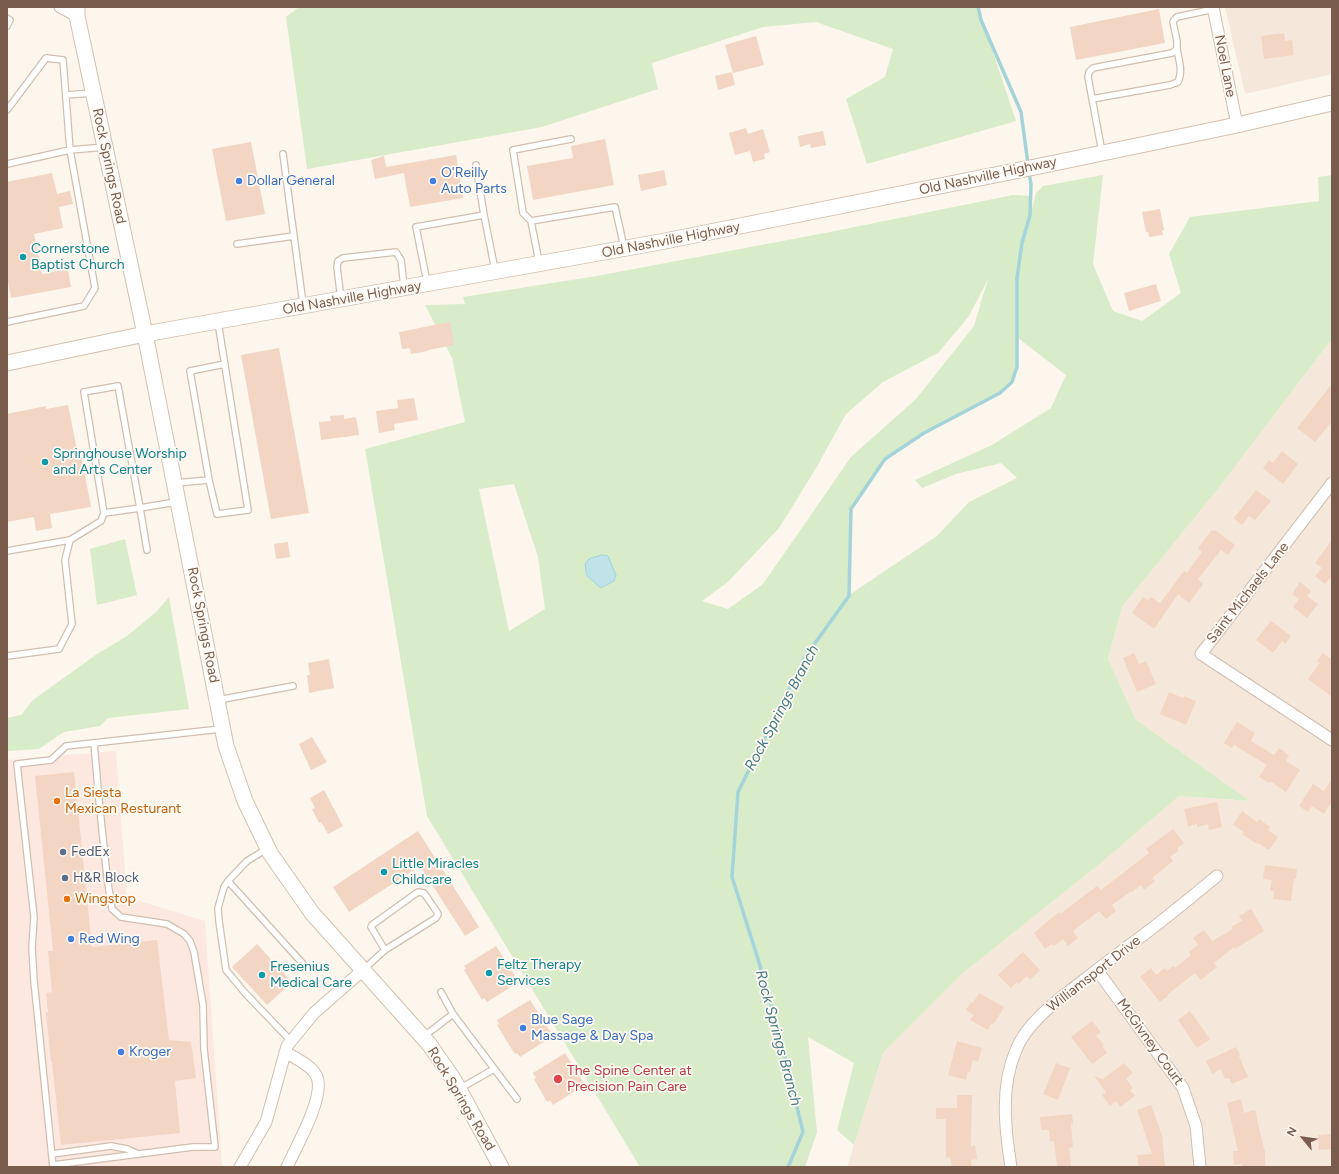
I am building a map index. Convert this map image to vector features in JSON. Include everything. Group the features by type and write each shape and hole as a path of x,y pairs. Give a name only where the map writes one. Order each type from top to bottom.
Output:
{"main road":[{"name":"Rock Springs Road","path":"77,12 179,501 226,746 245,801 268,848 312,913 429,1044 459,1090 501,1167"},
{"name":"Old Nashville Highway","path":"7,363 145,334 625,249 1040,166 1332,103"}],"street":[{"path":"60,7 77,12"},
{"name":"Noel Lane","path":"1213,8 1237,124"},
{"name":"Saint Michaels Lane","path":"1332,483 1201,654 1332,740"},
{"name":"Williamsport Drive","path":"1011,1167 1005,1107 1006,1088 1016,1048 1025,1034 1051,1006 1158,924 1217,876"},
{"path":"240,1167 266,1122 287,1046 314,1013 363,970"},
{"name":"McGivney Court","path":"1097,970 1183,1088 1196,1126 1200,1167"},
{"path":"285,1052 307,1065 312,1070 317,1076 319,1088 315,1107 287,1167"}],"lane":[{"path":"1092,99 1170,85 1178,82 1181,77 1181,70 1176,49 1177,41 1173,22 1177,17 1213,8"},
{"path":"7,18 10,20 7,26"},
{"path":"1102,152 1088,77 1090,72 1093,68 1172,53 1176,49"},
{"path":"7,110 46,58 63,60 70,150 95,288 84,306 7,322"},
{"path":"66,95 93,93"},
{"path":"540,264 531,221 523,213 513,150 571,139"},
{"path":"7,164 70,150 105,147"},
{"path":"283,154 303,306"},
{"path":"476,165 495,272"},
{"path":"531,221 615,207 625,249"},
{"path":"427,285 416,227 484,216"},
{"path":"237,244 294,236"},
{"path":"341,299 337,267 338,261 343,258 396,252 401,260 405,289"},
{"path":"218,322 225,364 248,510 217,514 209,480 190,371 225,364"},
{"path":"7,551 70,540 101,521 104,513 84,392 118,386 147,550"},
{"path":"175,483 209,480"},
{"path":"104,513 179,501"},
{"path":"7,656 59,649 72,624 65,560 70,540"},
{"path":"218,700 293,686"},
{"path":"94,743 107,877 112,909 121,917 166,924 184,934 190,941 194,952 203,1005 204,1049 215,1147 193,1147 53,1166 34,982 32,948 34,918 17,764 51,760 66,746 223,729"},
{"path":"268,848 247,861 228,881 224,887 218,908 219,921 226,970 245,993 291,1041"},
{"path":"228,881 304,965"},
{"path":"363,970 385,950 436,918 438,914 424,893 418,892 372,925 371,927 385,950"},
{"path":"441,992 453,1014 517,1099"},
{"path":"422,1037 453,1014"},
{"path":"459,1090 494,1069"},
{"path":"52,1154 112,1146 127,1149 138,1154"}],"shaded area":[{"path":"1225,7 1332,7 1332,74 1245,94"},
{"path":"1332,339 1332,1167 847,1167 883,1053 963,973 1101,863 1179,796 1249,801 1136,720 1108,659 1122,607 1217,490"},
{"path":"116,751 127,897 205,921 222,1167 7,1167 7,760"}],"green space":[{"path":"299,7 978,7 1016,121 867,164 846,99 885,77 893,49 816,22 763,27 652,63 658,89 542,127 307,169 286,17"},
{"path":"1103,175 1093,264 1113,311 1142,321 1181,293 1169,254 1190,217 1319,201 1318,177 1332,175 1332,339 1217,490 1122,607 1108,659 1136,720 1250,801 1179,796 1101,863 963,973 883,1053 854,1145 837,1130 854,1063 808,1037 817,1132 805,1167 640,1167 427,816 365,449 465,422 452,358 425,305 465,304 463,297 597,276 830,232 1013,195 1031,196 1031,213 1036,193 1043,186","holes":["988,279 974,326 916,399 851,457 763,584 728,609 702,601 728,582 779,528 815,470 846,414 883,382 938,353 969,316","1018,338 1066,375 1051,408 992,445 915,480 922,488 956,474 1001,463 1017,478 969,502 937,536 849,595 851,509 885,459 924,433 1000,393 1012,382 1017,367","514,484 538,557 545,609 509,631 479,489"]},
{"path":"125,539 137,595 97,605 90,549"},
{"path":"169,597 189,709 108,718 100,726 64,732 39,749 7,751 7,718 21,715 33,700 97,654 127,636 156,612"}],"water":[{"path":"602,555 608,556 616,575 614,581 601,588 587,576 585,564 589,559"}],"building":[{"path":"1159,9 1165,43 1076,60 1070,27"},
{"path":"1284,33 1285,41 1292,40 1294,55 1264,59 1261,36"},
{"path":"756,36 764,65 733,73 725,45"},
{"path":"732,72 735,85 718,90 715,76"},
{"path":"746,128 748,134 763,129 770,152 764,154 765,159 753,162 750,151 735,155 729,133"},
{"path":"823,131 826,145 811,148 810,144 800,147 798,136"},
{"path":"605,139 614,185 533,200 527,166 573,158 571,146"},
{"name":"Dollar General","path":"251,142 265,214 226,221 212,149"},
{"name":"O'Reilly Auto Parts","path":"456,155 463,198 410,207 404,173 375,179 371,160 384,156 386,167"},
{"path":"664,170 667,185 641,191 638,175"},
{"path":"52,173 57,194 70,191 73,204 59,207 63,228 34,234 42,274 68,269 71,287 11,298 7,277 7,182"},
{"path":"1160,209 1164,230 1162,231 1163,235 1149,237 1148,232 1146,232 1142,212"},
{"path":"1156,284 1161,301 1129,311 1124,293"},
{"path":"450,322 454,345 411,354 410,348 402,349 399,332"},
{"path":"279,348 309,513 271,519 241,355"},
{"path":"1332,384 1332,421 1315,442 1297,428"},
{"path":"414,398 418,420 394,424 395,430 379,433 376,411 398,408 397,400"},
{"name":"Springhouse Worship and Arts Center","path":"68,405 77,450 80,449 91,507 50,514 52,528 36,531 34,517 7,522 7,414 46,406 46,409"},
{"path":"344,415 344,419 356,417 359,435 321,440 319,422 331,421 330,416"},
{"path":"1282,451 1298,464 1283,484 1263,468 1269,460 1273,463"},
{"path":"1256,490 1271,501 1255,520 1249,516 1242,525 1234,518"},
{"path":"1212,530 1215,530 1235,545 1228,555 1221,550 1213,560 1198,579 1203,584 1189,603 1178,594 1154,629 1132,613 1143,597 1148,600 1151,597 1160,603 1184,571 1187,573 1202,552 1198,548"},
{"path":"1332,540 1332,576 1325,584 1315,576 1322,568 1315,563"},
{"path":"288,542 290,557 276,559 274,544"},
{"path":"1300,582 1311,591 1307,596 1318,604 1307,618 1293,607 1299,599 1292,594"},
{"path":"1271,621 1291,636 1285,644 1282,641 1273,653 1256,640"},
{"path":"1134,653 1139,664 1146,661 1156,684 1137,692 1123,658"},
{"path":"1323,653 1332,660 1332,697 1308,679 1320,663 1317,661"},
{"path":"329,659 334,688 309,693 307,675 310,675 308,663"},
{"path":"1169,692 1183,698 1184,696 1196,701 1186,725 1160,714"},
{"path":"1237,722 1255,733 1251,741 1274,755 1279,748 1289,755 1286,761 1300,770 1286,792 1270,781 1269,783 1259,777 1267,765 1234,745 1232,748 1224,743"},
{"path":"312,737 327,762 311,770 299,744"},
{"name":"Kroger","path":"74,772 92,947 157,940 169,1040 191,1042 196,1078 175,1081 180,1133 61,1145 46,1013 48,1012 46,993 52,992 48,951 53,951 35,776"},
{"path":"1332,779 1332,801 1324,814 1312,806 1308,812 1299,806 1313,784 1324,791"},
{"path":"324,790 343,826 328,834 321,822 319,823 312,809 315,808 310,798"},
{"path":"1217,802 1222,827 1209,830 1208,824 1197,827 1197,824 1188,826 1184,809"},
{"path":"1242,811 1257,822 1259,819 1270,827 1268,830 1278,837 1269,850 1242,834 1244,832 1233,825"},
{"path":"1173,829 1184,843 1177,848 1178,851 1170,857 1173,861 1152,878 1155,881 1144,890 1141,885 1112,905 1116,911 1106,919 1099,911 1073,931 1078,938 1068,946 1063,939 1054,946 1052,944 1045,949 1034,933 1059,912 1060,914 1097,886 1101,890 1149,853 1146,849"},
{"name":"Little Miracles Childcare","path":"418,831 479,927 465,936 420,866 349,912 333,887"},
{"path":"1265,865 1297,869 1291,901 1273,899 1274,891 1270,891 1272,880 1263,879"},
{"path":"1251,909 1264,931 1235,949 1234,947 1214,963 1217,967 1201,980 1195,973 1160,1002 1140,977 1151,968 1156,975 1165,968 1167,971 1173,966 1175,968 1191,955 1189,952 1198,945 1193,938 1204,930 1212,941 1233,929 1231,927 1242,921 1239,916"},
{"name":"Fresenius Medical Care","path":"257,944 292,982 267,1005 232,967"},
{"name":"Feltz Therapy Services","path":"496,946 519,982 487,1002 484,998 482,1000 464,970 466,969 464,966"},
{"path":"1023,952 1040,970 1030,980 1027,976 1011,988 998,975"},
{"path":"979,993 1004,1007 988,1030 970,1020 974,1015 966,1010 971,1002 973,1003"},
{"name":"Blue Sage Massage & Day Spa","path":"530,1000 553,1036 520,1057 517,1053 515,1054 509,1045 497,1025 499,1024 497,1020"},
{"path":"1190,1011 1210,1039 1197,1048 1178,1020"},
{"path":"1092,1021 1101,1032 1096,1036 1104,1045 1102,1046 1107,1053 1092,1064 1071,1037"},
{"path":"957,1041 982,1048 978,1062 973,1060 966,1080 948,1075"},
{"path":"1236,1047 1248,1077 1232,1084 1229,1078 1225,1079 1221,1069 1212,1074 1206,1061"},
{"name":"The Spine Center at Precision Pain Care","path":"565,1053 585,1085 553,1105 550,1100 547,1102 534,1079 536,1078 533,1073"},
{"path":"1056,1063 1070,1068 1058,1100 1043,1094"},
{"path":"1124,1063 1133,1073 1126,1079 1133,1088 1130,1090 1135,1096 1120,1107 1116,1101 1110,1106 1102,1095 1106,1092 1094,1076 1105,1080 1103,1079"},
{"path":"957,1095 972,1095 971,1146 975,1145 977,1159 971,1160 972,1167 952,1167 950,1157 946,1158 946,1119 936,1119 936,1108 957,1108"},
{"path":"1241,1099 1244,1113 1255,1110 1265,1149 1265,1167 1242,1167 1242,1164 1234,1165 1233,1151 1238,1151 1227,1103"},
{"path":"1151,1105 1162,1135 1165,1167 1139,1167 1137,1155 1152,1154 1137,1110"},
{"path":"1072,1114 1073,1124 1071,1124 1073,1147 1069,1148 1071,1167 1057,1167 1054,1141 1050,1141 1049,1130 1041,1130 1040,1117"},
{"path":"1332,1134 1332,1149 1319,1150 1318,1135"}],"waterway":[{"name":"Rock Springs Branch","path":"978,7 981,20 1021,112 1028,164"},
{"name":"Rock Springs Branch","path":"788,1167 803,1132 779,1032 732,877 738,792 805,657 849,596 851,509 885,459 924,433 1000,393 1012,382 1017,367 1017,278 1022,243 1030,215 1031,185 1029,172"}],"place":[{"name":"Dollar General","path":"239,181"},
{"name":"O'Reilly Auto Parts","path":"433,181"},
{"name":"Cornerstone Baptist Church","path":"23,257"},
{"name":"Springhouse Worship and Arts Center","path":"45,462"},
{"name":"La Siesta Mexican Resturant","path":"57,801"},
{"name":"FedEx","path":"63,852"},
{"name":"Little Miracles Childcare","path":"384,872"},
{"name":"H&R Block","path":"65,878"},
{"name":"Wingstop","path":"67,899"},
{"name":"Red Wing","path":"71,939"},
{"name":"Feltz Therapy Services","path":"489,973"},
{"name":"Fresenius Medical Care","path":"262,975"},
{"name":"Blue Sage Massage & Day Spa","path":"523,1028"},
{"name":"Kroger","path":"121,1052"},
{"name":"The Spine Center at Precision Pain Care","path":"558,1079"}]}
